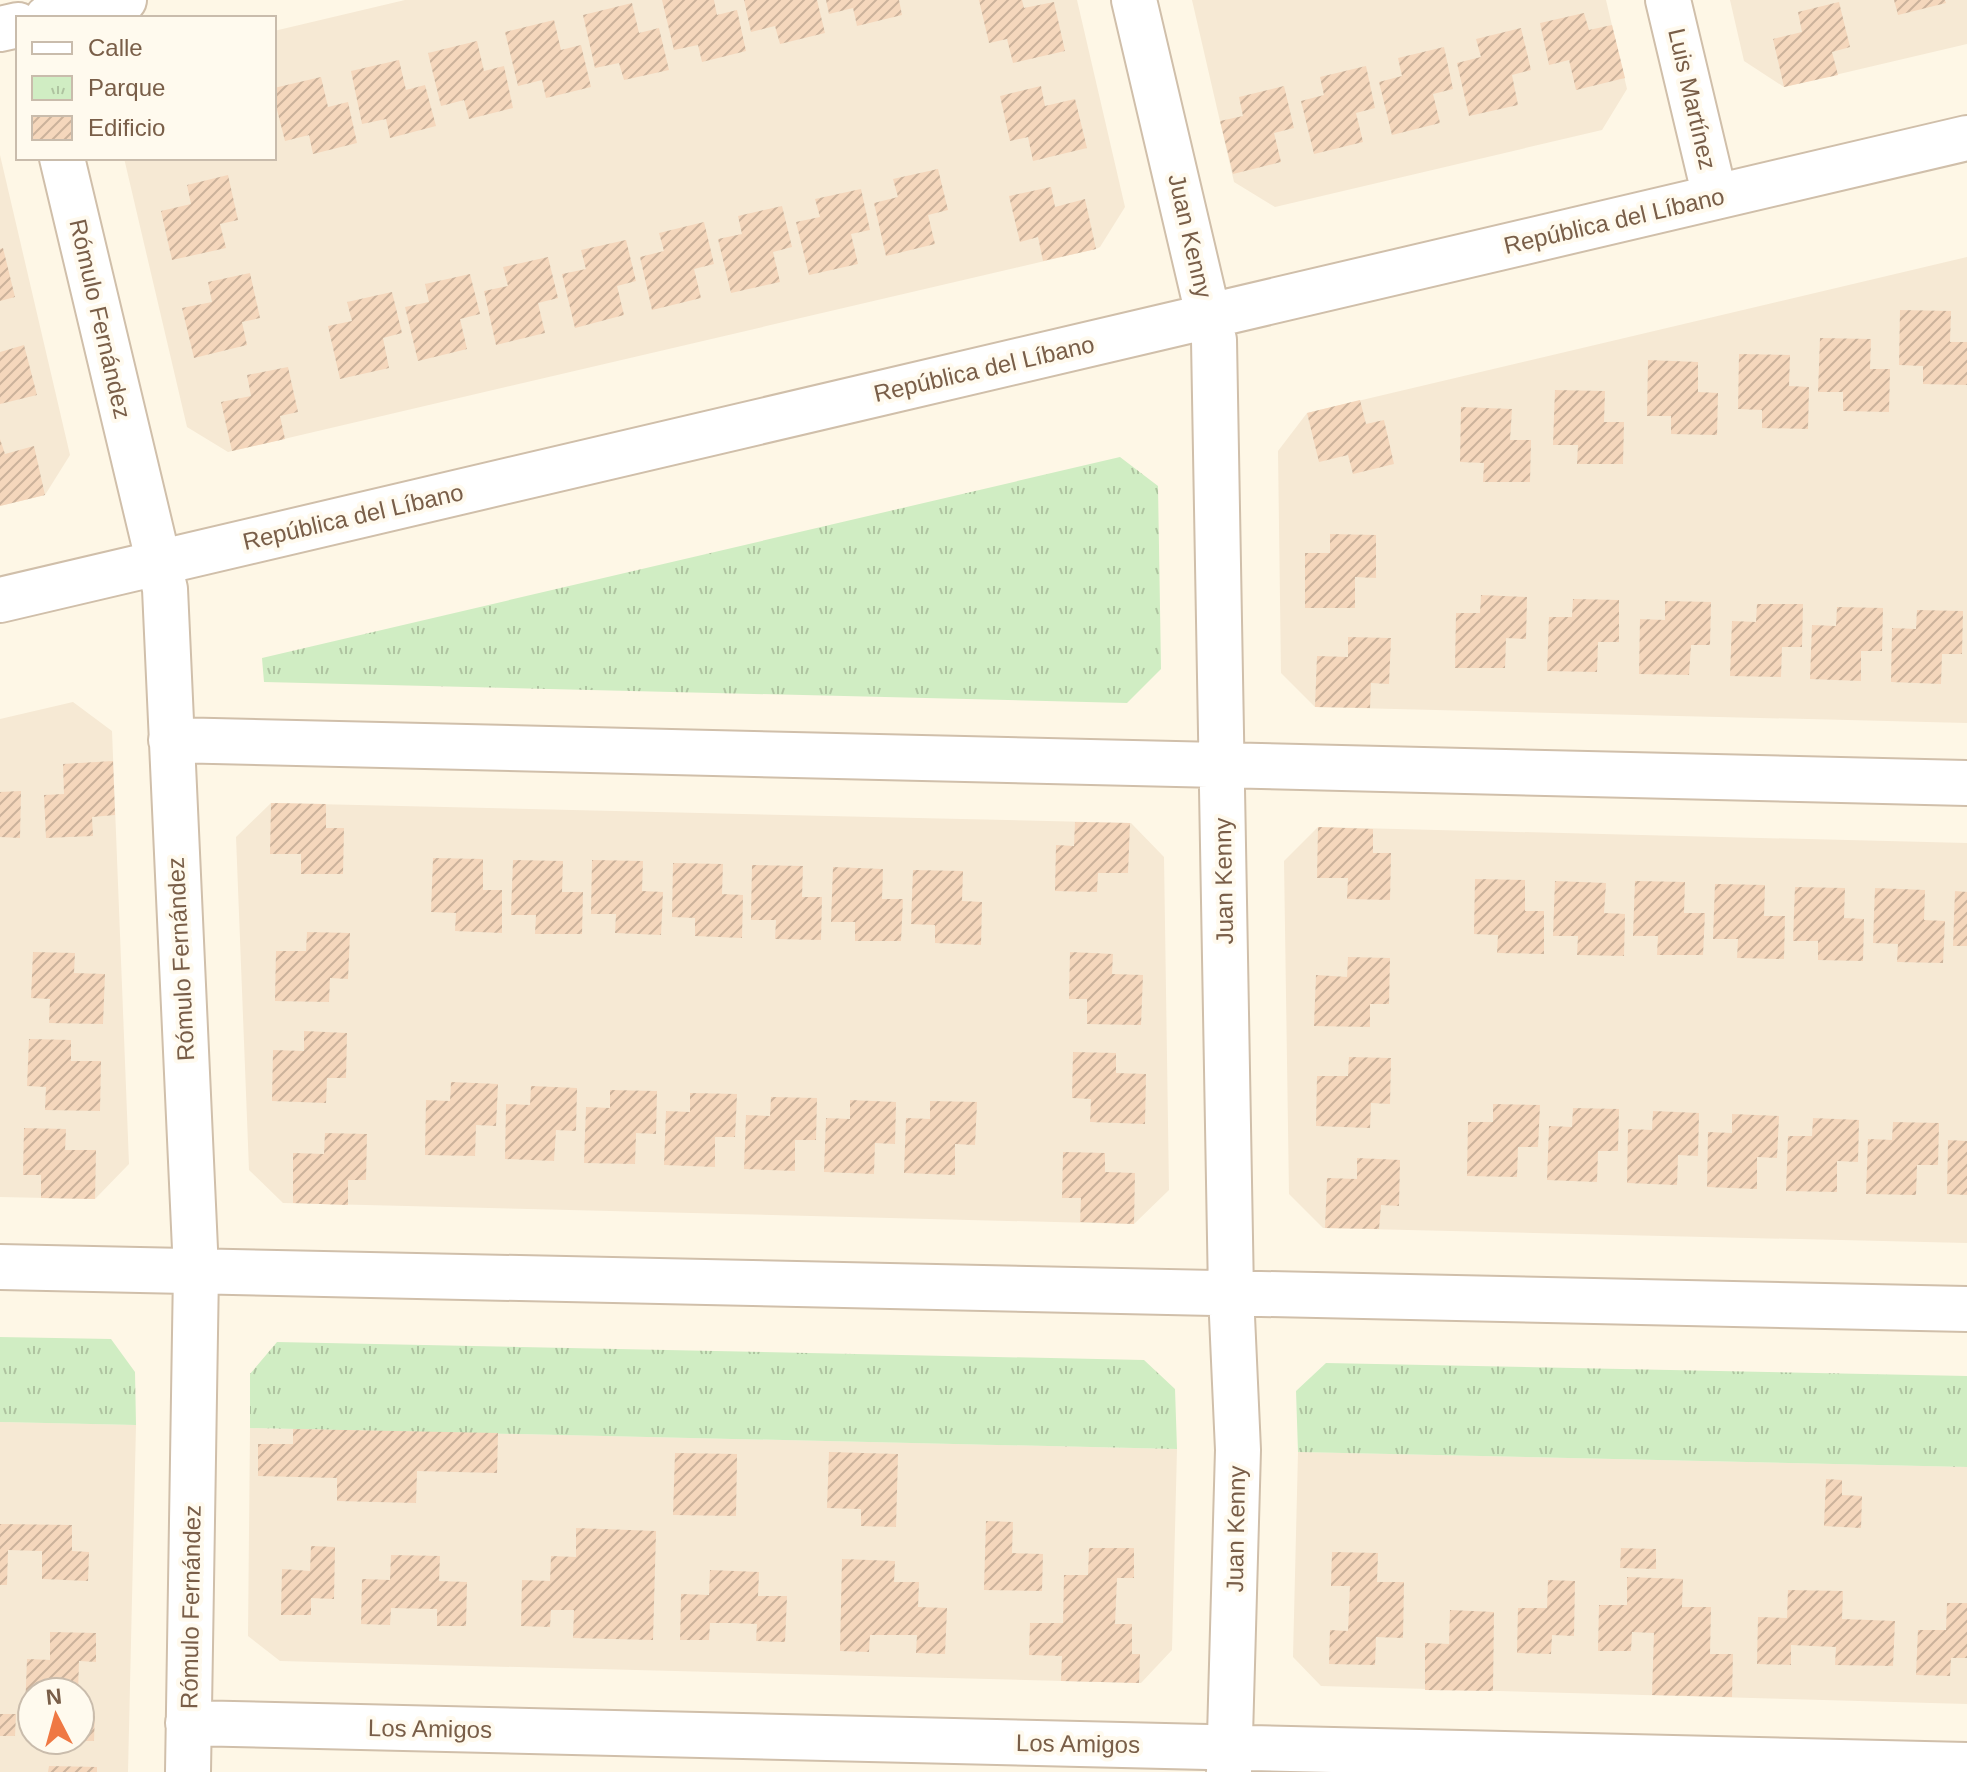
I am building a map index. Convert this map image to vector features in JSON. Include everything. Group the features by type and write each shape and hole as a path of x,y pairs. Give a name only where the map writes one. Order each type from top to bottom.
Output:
{"street":[{"path":"56,16 124,0"},
{"name":"Juan Kenny","path":"1134,0 1214,340 1231,1294 1238,1450 1230,1760"},
{"name":"Luis Martínez","path":"1668,0 1715,197"},
{"name":"República del Líbano","path":"0,600 1967,138"},
{"name":"Rómulo Fernández","path":"62,160 165,589 196,1271 188,1772"},
{"path":"171,740 1967,783"},
{"path":"0,1267 1967,1309"},
{"name":"Los Amigos","path":"188,1723 713,1754 1755,1766 1967,1765"}],"shaded area":[{"path":"405,0 1077,0 1125,207 1096,249 228,452 187,427 124,160 276,160 276,31"},
{"path":"1192,0 1606,0 1627,89 1602,130 1275,207 1234,182"},
{"path":"1730,0 1967,0 1967,44 1784,87 1744,61"},
{"path":"0,155 70,455 45,495 0,506"},
{"path":"1967,257 1967,723 1315,707 1281,673 1278,451 1307,413"},
{"path":"73,702 112,731 129,1164 95,1199 0,1197 0,719"},
{"path":"271,803 1131,823 1164,857 1169,1190 1134,1224 283,1203 249,1170 236,837"},
{"path":"1318,827 1967,843 1967,1243 1323,1228 1289,1194 1284,861"},
{"path":"0,1422 136,1425 128,1772 0,1772"},
{"path":"250,1428 1177,1449 1172,1650 1141,1683 280,1661 248,1636"},
{"path":"1298,1452 1967,1467 1967,1704 1321,1686 1293,1657"}],"green space":[{"path":"1120,457 1158,486 1161,669 1127,703 264,682 262,658"},
{"path":"0,1337 111,1339 135,1372 136,1425 0,1422"},
{"path":"277,1342 1144,1360 1175,1389 1177,1449 250,1428 250,1374"},
{"path":"1326,1363 1967,1376 1967,1467 1298,1452 1296,1391"}],"building":[{"path":"662,0 714,0 717,15 737,10 746,51 702,62 698,45 674,50"},
{"path":"744,0 817,0 825,33 780,44 775,26 751,32"},
{"path":"826,0 899,0 902,15 857,26 853,8 829,14"},
{"path":"979,0 1022,0 1024,8 1054,2 1065,51 1013,63 1007,39 989,43"},
{"path":"1894,0 1945,0 1946,3 1898,15"},
{"path":"1839,2 1850,47 1832,52 1838,75 1784,87 1773,39 1802,32 1798,12"},
{"path":"632,3 639,33 659,28 669,70 624,80 619,63 595,68 583,15"},
{"path":"1584,13 1589,30 1612,25 1625,78 1576,90 1569,60 1549,65 1540,23"},
{"path":"554,20 561,50 581,45 591,87 546,98 542,80 518,86 505,32"},
{"path":"1521,28 1531,70 1512,75 1518,105 1469,116 1457,63 1481,57 1476,39"},
{"path":"477,41 484,71 504,66 513,108 469,119 464,100 441,106 428,53"},
{"path":"1444,47 1453,89 1433,94 1440,123 1392,135 1379,82 1402,76 1398,58"},
{"path":"399,60 406,90 425,85 436,126 390,138 386,119 362,124 351,71"},
{"path":"1366,66 1375,108 1356,113 1363,142 1314,154 1301,101 1324,95 1320,77"},
{"path":"321,77 328,107 348,102 357,143 313,154 309,135 285,141 276,106 276,88"},
{"path":"1041,86 1045,106 1075,99 1087,148 1033,161 1028,137 1010,141 1000,96"},
{"path":"1284,86 1294,128 1274,133 1281,162 1233,174 1220,121 1243,116 1239,97"},
{"path":"938,169 948,210 928,215 935,244 886,256 874,203 898,197 893,179"},
{"path":"228,175 238,220 220,224 226,248 172,260 161,211 191,204 187,185"},
{"path":"1051,187 1055,207 1085,199 1096,249 1043,261 1038,237 1020,242 1009,196"},
{"path":"861,189 870,230 851,234 858,264 809,275 796,222 820,217 815,199"},
{"path":"782,206 792,247 773,252 780,282 731,293 718,239 742,234 738,216"},
{"path":"704,222 714,264 694,269 701,298 652,310 640,257 664,251 659,233"},
{"path":"626,240 636,281 617,286 624,315 575,328 562,274 586,269 581,250"},
{"path":"3,248 15,297 0,301 0,249"},
{"path":"548,257 558,298 538,303 545,333 496,345 484,291 508,286 503,267"},
{"path":"250,273 260,318 242,322 247,345 194,358 182,308 212,302 208,282"},
{"path":"470,274 480,314 460,319 467,349 418,361 405,307 429,302 425,284"},
{"path":"392,292 402,333 383,338 389,368 340,379 328,326 352,321 347,302"},
{"path":"1900,310 1951,311 1950,342 1967,342 1967,385 1923,384 1923,366 1899,365"},
{"path":"1820,338 1871,339 1870,369 1890,369 1889,412 1843,411 1843,392 1818,392"},
{"path":"24,345 37,395 0,404 0,352"},
{"path":"1739,354 1790,355 1789,386 1809,387 1808,429 1762,428 1762,410 1738,409"},
{"path":"1648,360 1698,362 1698,392 1718,393 1717,435 1671,434 1671,416 1647,416"},
{"path":"288,367 298,412 280,416 285,439 232,451 221,402 251,396 247,375"},
{"path":"1555,390 1605,391 1604,422 1624,422 1623,464 1577,464 1578,445 1553,445"},
{"path":"1360,400 1366,424 1384,420 1394,464 1353,474 1348,455 1319,462 1307,413"},
{"path":"1461,407 1512,409 1510,440 1531,440 1530,482 1483,482 1484,463 1460,462"},
{"path":"0,439 5,454 34,446 45,495 0,506"},
{"path":"1330,534 1376,535 1376,578 1355,577 1355,608 1305,608 1305,553 1330,553"},
{"path":"1481,595 1527,597 1526,639 1506,638 1505,668 1455,668 1456,613 1480,613"},
{"path":"1573,599 1619,600 1619,642 1598,642 1597,672 1547,671 1549,617 1572,617"},
{"path":"1665,601 1711,602 1710,645 1691,645 1689,675 1639,674 1640,619 1665,620"},
{"path":"1757,604 1803,604 1802,647 1782,647 1781,677 1730,676 1732,621 1756,622"},
{"path":"1837,607 1883,608 1882,651 1861,651 1861,681 1810,679 1812,625 1836,626"},
{"path":"1917,610 1963,611 1962,654 1942,654 1941,684 1891,682 1892,628 1916,629"},
{"path":"1348,637 1391,638 1389,684 1371,683 1370,708 1315,707 1317,656 1348,657"},
{"path":"113,761 115,815 92,817 93,836 46,838 44,795 64,794 63,764"},
{"path":"21,791 20,838 0,837 0,792"},
{"path":"271,803 326,804 326,828 344,828 343,874 301,874 301,854 270,854"},
{"path":"1075,822 1130,823 1128,873 1098,873 1097,892 1055,891 1056,845 1074,846"},
{"path":"1318,827 1373,829 1373,853 1391,853 1390,900 1347,899 1348,878 1317,878"},
{"path":"433,858 483,859 483,890 502,890 502,933 455,931 456,913 431,912"},
{"path":"513,860 563,861 562,892 583,892 582,934 535,934 536,915 511,915"},
{"path":"592,860 643,861 642,891 663,892 661,935 615,933 616,914 591,914"},
{"path":"673,863 723,864 722,894 743,895 742,938 695,936 695,918 672,917"},
{"path":"752,865 803,866 802,897 822,897 821,940 775,939 776,920 751,920"},
{"path":"833,867 883,869 882,899 903,899 901,941 855,941 855,922 831,922"},
{"path":"913,870 963,871 962,901 982,902 981,945 935,943 935,925 911,924"},
{"path":"1475,879 1525,880 1525,911 1544,911 1544,954 1497,953 1498,935 1474,934"},
{"path":"1555,881 1606,883 1604,913 1625,914 1624,956 1577,955 1578,936 1553,936"},
{"path":"1635,881 1685,882 1684,913 1705,913 1703,955 1657,955 1658,936 1633,936"},
{"path":"1715,884 1765,885 1764,916 1785,916 1784,959 1737,958 1738,939 1713,939"},
{"path":"1795,887 1845,888 1844,918 1864,919 1863,961 1818,960 1818,941 1793,941"},
{"path":"1875,888 1925,890 1924,920 1945,921 1943,963 1897,962 1898,944 1873,943"},
{"path":"1955,891 1967,892 1967,946 1953,946"},
{"path":"307,932 350,933 348,979 330,978 329,1002 275,1001 276,951 306,951"},
{"path":"33,952 75,953 74,973 105,974 103,1024 49,1023 50,999 31,998"},
{"path":"1070,952 1113,954 1112,974 1143,975 1141,1025 1087,1024 1087,999 1069,999"},
{"path":"1348,957 1390,958 1389,1004 1370,1004 1370,1027 1314,1026 1316,975 1347,977"},
{"path":"304,1031 347,1033 346,1078 327,1078 326,1103 272,1101 273,1050 304,1051"},
{"path":"29,1039 71,1040 71,1061 101,1061 100,1111 45,1110 46,1087 27,1086"},
{"path":"1073,1052 1116,1053 1116,1073 1146,1074 1145,1124 1090,1122 1091,1099 1072,1098"},
{"path":"1349,1057 1391,1058 1390,1104 1371,1103 1370,1128 1316,1126 1317,1076 1348,1076"},
{"path":"451,1082 498,1084 496,1126 476,1125 475,1156 425,1155 426,1100 450,1101"},
{"path":"531,1086 577,1088 576,1131 556,1130 554,1161 505,1159 506,1104 530,1105"},
{"path":"610,1090 657,1091 656,1134 636,1133 635,1164 584,1163 586,1107 610,1108"},
{"path":"690,1093 737,1094 735,1137 715,1137 715,1167 664,1165 666,1111 690,1112"},
{"path":"771,1097 817,1098 816,1140 795,1140 795,1171 744,1169 746,1115 770,1116"},
{"path":"850,1100 896,1102 895,1144 875,1143 874,1174 824,1172 826,1118 850,1119"},
{"path":"930,1101 977,1102 975,1145 955,1144 955,1175 904,1173 906,1118 930,1119"},
{"path":"1493,1104 1540,1105 1538,1147 1518,1147 1517,1177 1467,1176 1468,1122 1493,1122"},
{"path":"1573,1108 1619,1109 1618,1151 1598,1151 1597,1182 1547,1180 1549,1126 1572,1127"},
{"path":"1653,1111 1699,1113 1698,1156 1678,1155 1677,1185 1627,1183 1628,1129 1652,1130"},
{"path":"1732,1114 1779,1116 1777,1158 1757,1157 1757,1189 1707,1187 1708,1132 1732,1133"},
{"path":"1813,1118 1859,1120 1858,1162 1837,1161 1837,1192 1786,1191 1788,1136 1812,1136"},
{"path":"1893,1122 1939,1123 1938,1165 1917,1165 1916,1195 1866,1194 1868,1139 1892,1140"},
{"path":"24,1128 66,1129 65,1150 96,1150 95,1199 41,1198 41,1175 23,1175"},
{"path":"325,1133 367,1134 366,1180 348,1180 348,1205 293,1203 293,1153 324,1154"},
{"path":"1948,1140 1967,1141 1967,1195 1947,1194"},
{"path":"1063,1152 1105,1153 1105,1172 1135,1173 1134,1224 1080,1222 1081,1198 1062,1198"},
{"path":"1357,1158 1400,1160 1399,1206 1381,1205 1379,1229 1325,1228 1327,1178 1357,1179"},
{"path":"293,1429 498,1433 497,1473 417,1471 416,1503 337,1501 337,1478 258,1476 258,1444 293,1444"},
{"path":"829,1452 898,1454 896,1527 861,1526 861,1509 827,1508"},
{"path":"675,1453 737,1454 736,1516 673,1515"},
{"path":"1826,1479 1842,1480 1842,1495 1862,1496 1861,1528 1824,1526"},
{"path":"986,1521 1013,1522 1012,1553 1043,1554 1042,1591 984,1590"},
{"path":"0,1524 72,1525 72,1551 89,1552 88,1581 42,1579 42,1551 8,1550 7,1585 0,1585"},
{"path":"576,1528 656,1531 653,1640 573,1638 574,1610 551,1610 550,1627 521,1626 522,1580 550,1581 551,1556 576,1557"},
{"path":"311,1546 335,1547 334,1599 311,1598 311,1615 281,1615 282,1569 310,1571"},
{"path":"1089,1548 1134,1548 1134,1578 1117,1578 1115,1624 1132,1624 1132,1654 1140,1654 1139,1683 1061,1681 1062,1656 1029,1655 1030,1623 1063,1623 1064,1575 1088,1575"},
{"path":"1621,1548 1656,1549 1656,1569 1620,1568"},
{"path":"1332,1552 1378,1553 1377,1582 1404,1582 1403,1638 1376,1637 1375,1665 1329,1664 1330,1630 1348,1631 1350,1586 1331,1586"},
{"path":"391,1555 440,1556 439,1581 467,1582 466,1626 437,1626 437,1609 391,1608 390,1625 361,1624 362,1579 390,1580"},
{"path":"842,1559 895,1561 894,1582 919,1582 918,1607 947,1608 945,1654 916,1653 917,1635 870,1635 869,1652 840,1651"},
{"path":"710,1570 759,1572 758,1596 787,1596 785,1642 756,1641 757,1624 733,1623 710,1623 709,1640 680,1640 681,1594 709,1595"},
{"path":"1627,1577 1683,1579 1682,1607 1711,1607 1710,1654 1733,1654 1732,1697 1652,1695 1654,1633 1632,1632 1631,1651 1598,1651 1599,1605 1627,1605"},
{"path":"1548,1580 1575,1581 1574,1636 1552,1635 1551,1654 1517,1653 1518,1608 1547,1608"},
{"path":"1788,1590 1843,1591 1842,1619 1895,1621 1893,1666 1835,1665 1836,1647 1791,1645 1791,1665 1757,1664 1758,1617 1787,1618"},
{"path":"1947,1603 1967,1603 1967,1658 1951,1658 1950,1676 1916,1675 1918,1630 1946,1630"},
{"path":"1450,1610 1494,1612 1493,1691 1425,1690 1425,1643 1449,1644"},
{"path":"50,1632 96,1633 96,1662 79,1661 79,1676 26,1676 27,1659 50,1660"},
{"path":"0,1714 16,1714 15,1736 0,1736"},
{"path":"49,1766 97,1767 97,1772 48,1772"}]}
